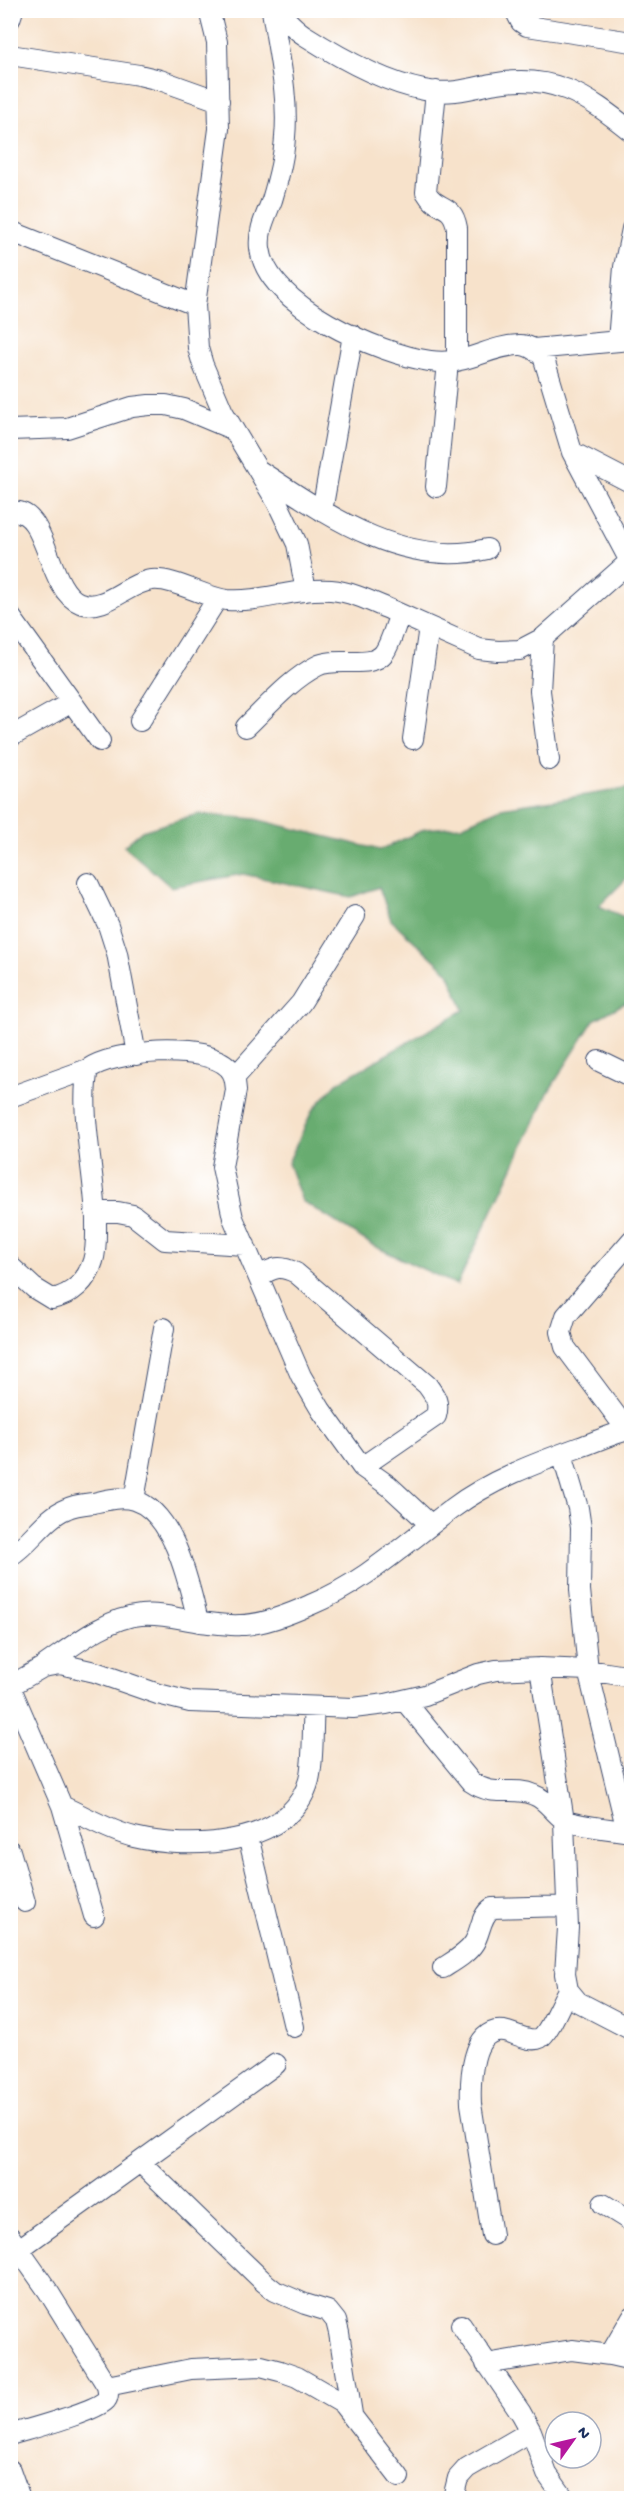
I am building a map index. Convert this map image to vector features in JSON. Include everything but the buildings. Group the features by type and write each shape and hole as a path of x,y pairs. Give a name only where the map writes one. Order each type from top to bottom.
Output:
{"street":[{"path":"10,19 13,10"},
{"path":"209,10 217,42 219,129 195,305 198,348 202,364 232,429 277,502 297,544 306,591"},
{"path":"272,10 285,107 285,137 281,166 260,230 260,249 268,269 290,297 330,326 391,350 428,361 453,362 520,345 534,349 625,340 624,267 632,229"},
{"path":"277,10 302,34 390,80 424,90 436,91 465,91 514,80 534,80 557,85 587,97 632,132"},
{"path":"515,10 521,22 527,26 632,42"},
{"path":"10,55 139,75 219,101"},
{"path":"436,91 426,192 430,200 450,210 457,228 453,362 436,487"},
{"path":"10,231 195,305"},
{"path":"321,511 353,335"},
{"path":"10,512 18,510 31,517 60,583 71,597 81,603 92,605 106,601 140,583 152,580 163,581 217,599 236,600 330,590 354,594 479,649 520,650 543,645 630,563 572,452 548,369 543,356 534,349"},
{"path":"10,430 67,428 132,406 158,405 184,409 232,429"},
{"path":"572,452 632,483"},
{"path":"256,468 321,511 349,526 415,551 443,555 468,554 487,549"},
{"path":"140,721 217,599"},
{"path":"246,727 290,685 320,664 333,661 374,660 383,654 400,614"},
{"path":"10,616 100,741"},
{"path":"413,739 429,627"},
{"path":"543,645 540,674 541,710 549,760"},
{"path":"10,737 72,702"},
{"path":"88,883 108,925 117,953 136,1055"},
{"path":"235,1077 301,1003 355,916"},
{"path":"10,1097 88,1069 108,1058 172,1052 212,1059 227,1066 235,1077 236,1090 222,1167 233,1218 301,1376 321,1410 362,1467 389,1486 431,1525"},
{"path":"599,1061 632,1077"},
{"path":"10,1266 34,1288 52,1299 66,1296 83,1281 93,1261 96,1212 85,1091 88,1069"},
{"path":"96,1212 134,1215 165,1240 245,1245"},
{"path":"94,1916 62,1806 10,1686 90,1635 118,1621 139,1615 162,1614 242,1626 311,1605 356,1580 455,1506 502,1479 629,1430 565,1347 561,1332 566,1316 632,1240"},
{"path":"259,1277 273,1267 285,1268 296,1274 427,1385 435,1395 439,1405 436,1416 362,1467"},
{"path":"134,1500 164,1328"},
{"path":"404,1700 471,1782 492,1792 534,1794 544,1800 564,1821 629,1832 588,1670 580,1590 581,1528 578,1508 562,1454"},
{"path":"10,1556 53,1517 67,1508 113,1499 134,1500 149,1510 163,1525 179,1551 198,1621"},
{"path":"43,1667 60,1664 95,1672 158,1694 190,1702 353,1708 425,1695 478,1674 496,1670 540,1668 588,1670 632,1677"},
{"path":"540,1668 564,1821 567,1905 565,1974 568,1990 578,2002 632,2030"},
{"path":"62,1806 132,1836 151,1840 181,1843 209,1842 248,1836 279,1822 297,1803 309,1780 314,1707"},
{"path":"248,1836 294,2027"},
{"path":"10,1851 25,1902"},
{"path":"443,1968 470,1948 486,1912 492,1908 567,1905"},
{"path":"492,2235 471,2104 473,2070 478,2044 493,2031 503,2031 532,2039 540,2038 568,1990"},
{"path":"10,2435 94,2406 105,2400 109,2393 107,2386 15,2243 140,2162 276,2064"},
{"path":"140,2162 265,2283 275,2291 328,2311 336,2320 352,2414"},
{"path":"603,2204 632,2222"},
{"path":"610,2355 632,2317"},
{"path":"461,2325 531,2431 547,2474 564,2499"},
{"path":"486,2364 572,2350 632,2360"},
{"path":"107,2386 191,2369 261,2366 297,2378 342,2403 399,2477"},
{"path":"453,2499 458,2478 467,2468 531,2431"},
{"path":"10,2470 20,2499"}],"green space":[{"path":"631,788 631,874 599,906 631,920 631,1006 625,1003 594,1020 549,1091 457,1285 374,1246 302,1201 288,1163 312,1111 337,1083 464,1010 448,972 391,920 379,887 351,897 243,874 171,887 124,846 142,831 198,814 255,819 380,850 425,829 461,826 501,808"}]}
